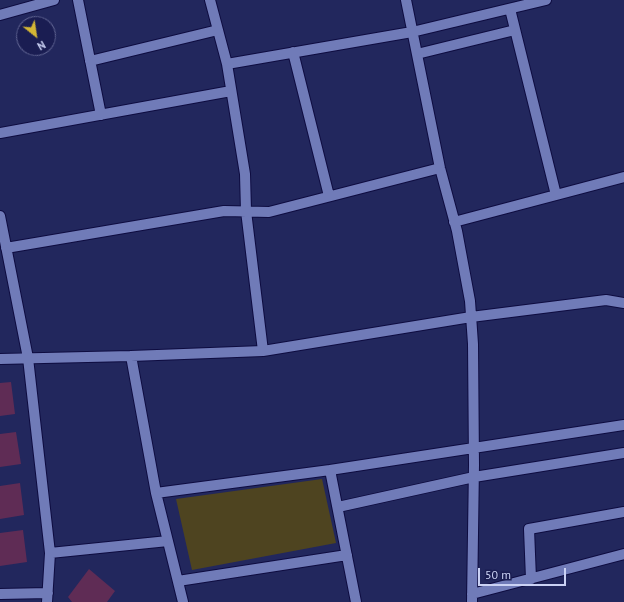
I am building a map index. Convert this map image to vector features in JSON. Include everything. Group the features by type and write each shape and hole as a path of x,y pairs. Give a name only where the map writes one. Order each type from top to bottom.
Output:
{"street":[{"path":"0,15 54,0"},
{"path":"78,0 101,115"},
{"path":"210,0 227,64 245,174 246,211 263,351"},
{"path":"406,0 440,168 454,222 472,317 474,448 472,598 531,579 624,554"},
{"path":"227,64 412,32 546,0"},
{"path":"510,9 556,195"},
{"path":"90,61 218,30"},
{"path":"417,54 515,30"},
{"path":"293,52 329,196"},
{"path":"0,133 231,91"},
{"path":"6,248 224,210 269,212 440,168"},
{"path":"454,222 624,177"},
{"path":"0,216 28,358 50,553 47,597 0,594"},
{"path":"0,359 263,351 472,317 606,300 624,303"},
{"path":"131,356 156,493 183,602"},
{"path":"156,493 330,470 624,425"},
{"path":"338,507 474,477 624,453"},
{"path":"330,470 356,602"},
{"path":"531,579 529,529 624,512"},
{"path":"50,553 168,541"},
{"path":"178,581 347,555"}],"shaded area":[{"path":"322,479 336,543 192,570 176,499"}],"building":[{"path":"11,382 15,414 0,416 0,383"},
{"path":"16,432 21,464 0,467 0,434"},
{"path":"20,483 24,515 0,519 0,486"},
{"path":"23,530 27,562 0,566 0,533"},
{"path":"89,569 115,591 107,602 72,602 68,597"}]}
